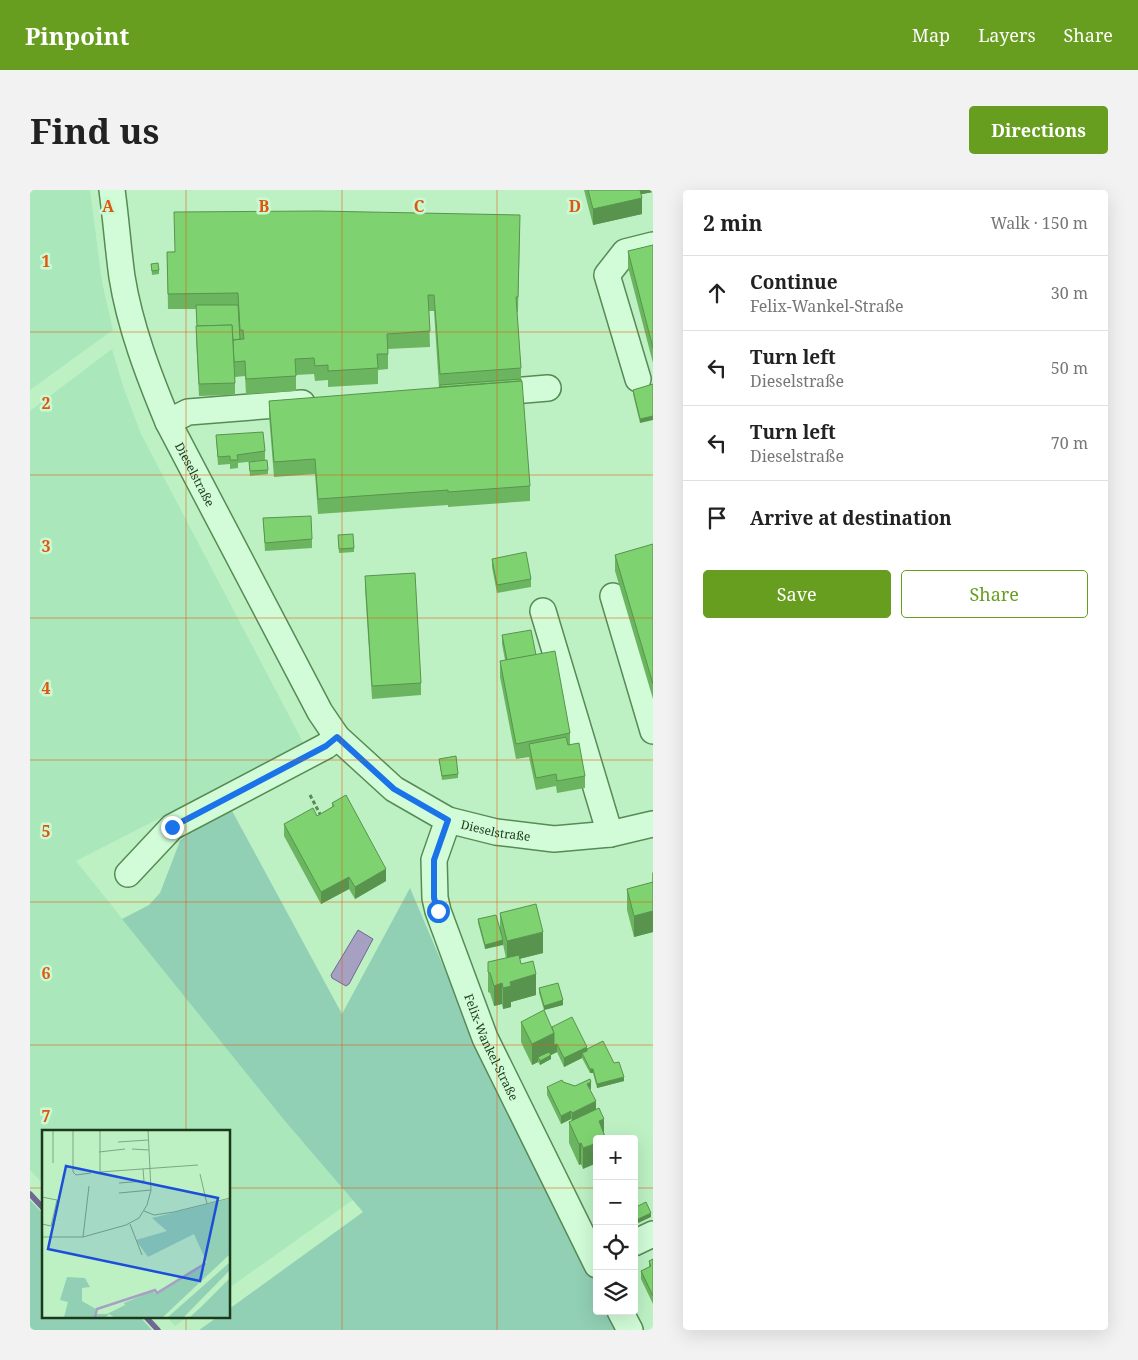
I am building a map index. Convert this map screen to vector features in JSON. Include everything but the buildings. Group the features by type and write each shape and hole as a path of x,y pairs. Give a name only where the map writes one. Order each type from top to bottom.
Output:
{"street":[{"name":"Dieselstraße","path":"112,190 122,278 150,377 168,422 320,712 337,737 394,789 448,820 496,832 554,839 610,834 653,824"},
{"path":"638,379 607,275 625,252 653,245"},
{"path":"470,394 548,388"},
{"path":"168,422 188,412 325,401"},
{"path":"613,596 653,731"},
{"path":"543,610 610,834"},
{"path":"128,874 172,827 326,746 337,737"},
{"name":"Felix-Wankel-Straße","path":"448,820 434,860 434,898 438,911 485,1038 593,1257"},
{"path":"638,1241 653,1234"},
{"path":"622,1315 630,1330"}],"path":[{"path":"310,795 325,823"}],"green space":[{"path":"30,190 90,190 102,282 113,330 30,390"},
{"path":"112,349 123,386 141,434 304,744 76,861 284,1120 353,1200 230,1287 230,1130 42,1130 42,1183 30,1170 30,411"},
{"path":"230,807 342,1014 410,888 482,1057 593,1279 593,1315 611,1315 619,1330 199,1330 216,1318 230,1318 230,1308 363,1212 284,1120 122,919 149,905 160,893 180,841 198,826"},
{"path":"30,1200 42,1213 42,1318 141,1318 152,1330 32,1330 30,1328"},
{"path":"168,1318 186,1318 175,1326"}],"shaded area":[{"path":"358,930 373,939 349,984 346,986 332,978 331,975"}],"waterway":[{"path":"30,1194 42,1207"},
{"path":"147,1318 158,1330"}],"route":[{"path":"172,827 326,746 337,737 394,789 448,820 434,860 434,898 438,911"}]}
